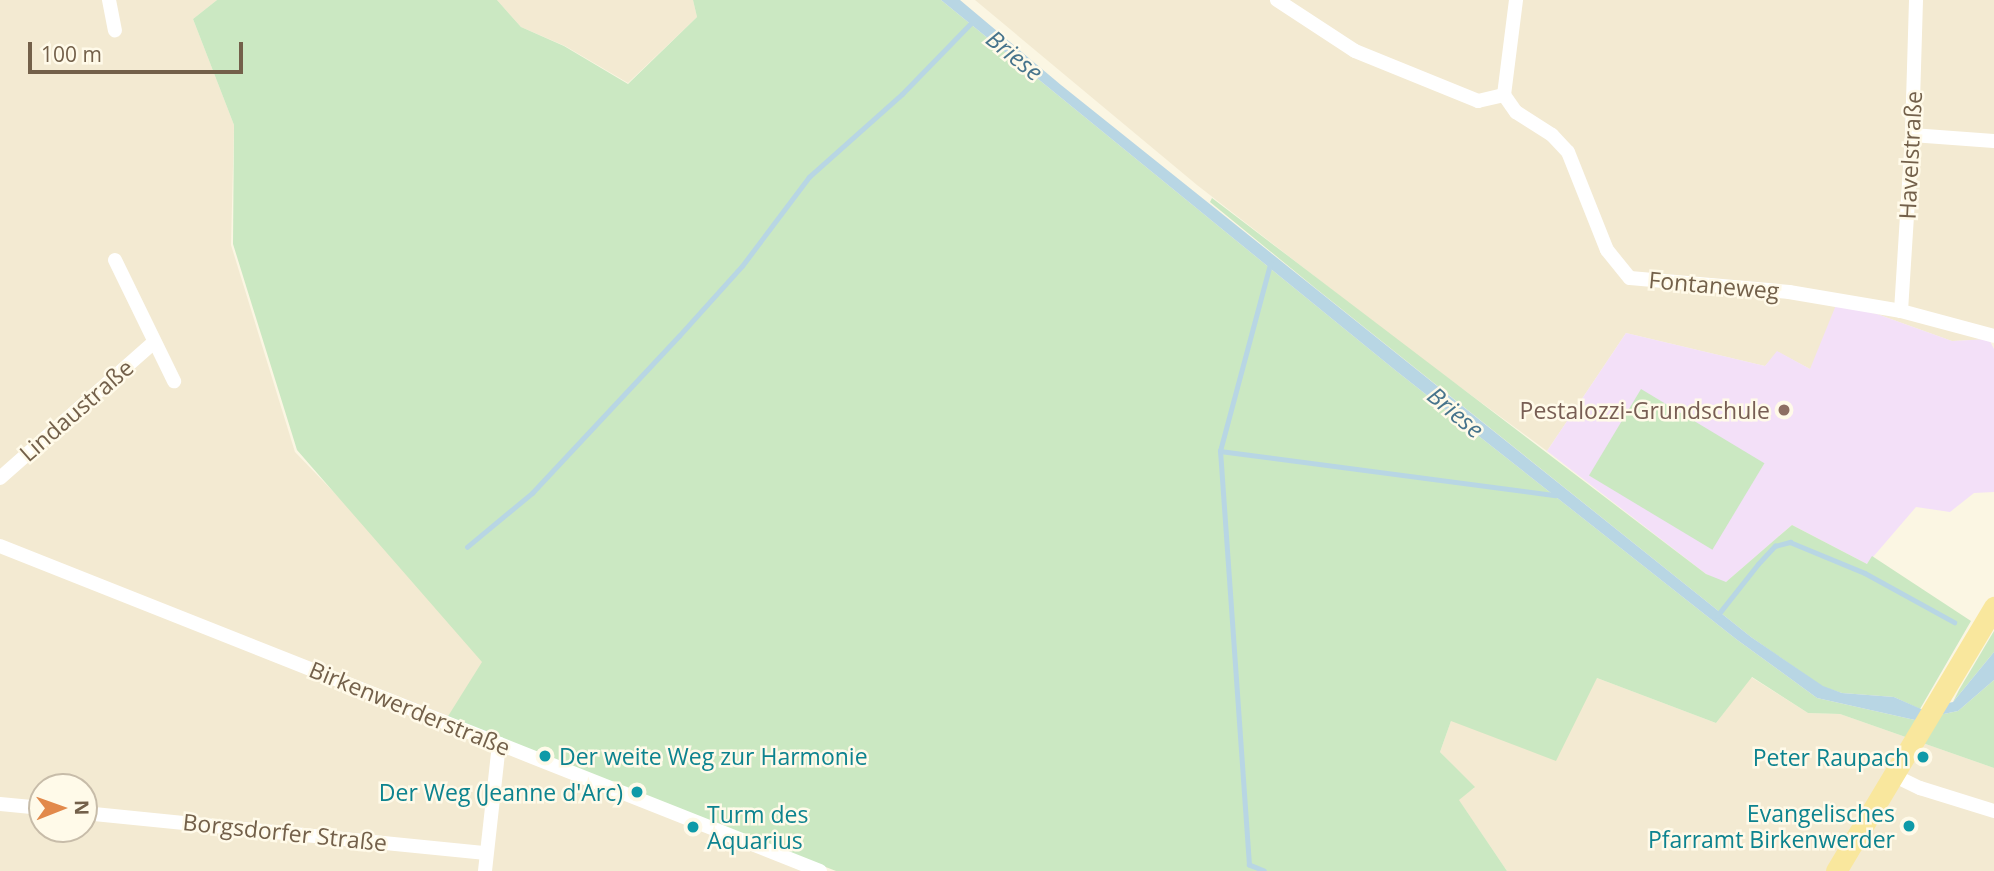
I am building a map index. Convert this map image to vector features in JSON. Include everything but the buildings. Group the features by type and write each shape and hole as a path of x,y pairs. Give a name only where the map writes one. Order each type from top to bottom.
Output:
{"main road":[{"path":"1836,871 1927,723 1957,664 1994,607"}],"street":[{"path":"109,0 115,30"},
{"path":"1277,0 1355,51 1478,101 1504,95 1516,0"},
{"name":"Havelstraße","path":"1901,311 1912,135 1916,0"},
{"name":"Fontaneweg","path":"1504,95 1516,112 1552,135 1568,152 1607,250 1630,278 1789,292 1901,311 1993,337"},
{"path":"1912,135 1994,141"},
{"name":"Lindaustraße","path":"115,260 153,343 174,381"},
{"name":"Lindaustraße","path":"0,478 153,343"},
{"name":"Birkenwerderstraße","path":"0,546 820,871"},
{"path":"485,871 499,744"},
{"path":"1895,776 1920,789 1994,811"},
{"path":"0,804 28,807"},
{"name":"Borgsdorfer Straße","path":"98,814 486,853"}],"shaded area":[{"path":"0,0 217,0 193,19 234,125 231,245 295,452 497,661 808,871 0,871"},
{"path":"497,0 693,0 697,17 628,83 565,46 521,27"},
{"path":"975,0 1994,0 1994,339 1952,341 1877,314 1810,369 1778,352 1765,366 1626,333 1547,451 1407,348 1197,185"},
{"name":"Pestalozzi-Grundschule","path":"1836,305 1877,314 1952,341 1989,339 1994,349 1994,492 1974,493 1950,512 1916,507 1867,564 1792,525 1725,583 1706,574 1547,451 1626,333 1765,366 1777,351 1810,369"},
{"path":"1751,677 1808,713 1840,714 1994,768 1994,871 1507,871 1458,799 1474,788 1440,752 1451,721 1597,678 1716,723"}],"green space":[{"path":"217,0 497,0 521,27 564,46 628,84 697,17 693,0 941,0 1395,370 1736,639 1817,698 1915,720 1958,711 1994,680 1994,768 1840,714 1808,713 1752,677 1716,723 1597,678 1556,761 1451,721 1440,752 1475,787 1459,800 1507,871 836,871 445,721 482,662 297,450 233,244 234,125 193,19"},
{"path":"1212,198 1706,574 1726,582 1792,525 1867,564 1872,556 1971,621 1920,709 1894,697 1842,693 1823,687 1751,637 1314,287 1210,202"},
{"path":"1641,389 1764,463 1712,550 1589,476"},
{"path":"1994,631 1994,652 1953,702 1959,690"}],"water":[{"name":"Briese","path":"941,0 960,0 1061,85 1751,637 1823,686 1842,693 1894,697 1921,709 1953,702 1994,652 1994,680 1958,711 1915,720 1817,698 1736,639 1395,370"}],"waterway":[{"path":"467,547 532,493 679,336 742,266 809,177 902,94 973,21"},
{"path":"1264,871 1249,865 1220,451 1270,264"},
{"path":"1220,451 1555,495"},
{"path":"1717,616 1775,546 1790,542 1865,573 1954,622"}],"place":[{"name":"Pestalozzi-Grundschule","path":"1784,410"},
{"name":"Der weite Weg zur Harmonie","path":"545,756"},
{"name":"Peter Raupach","path":"1923,757"},
{"name":"Der Weg (Jeanne d'Arc)","path":"637,792"},
{"name":"Evangelisches Pfarramt Birkenwerder","path":"1909,826"},
{"name":"Turm des Aquarius","path":"693,827"}]}
